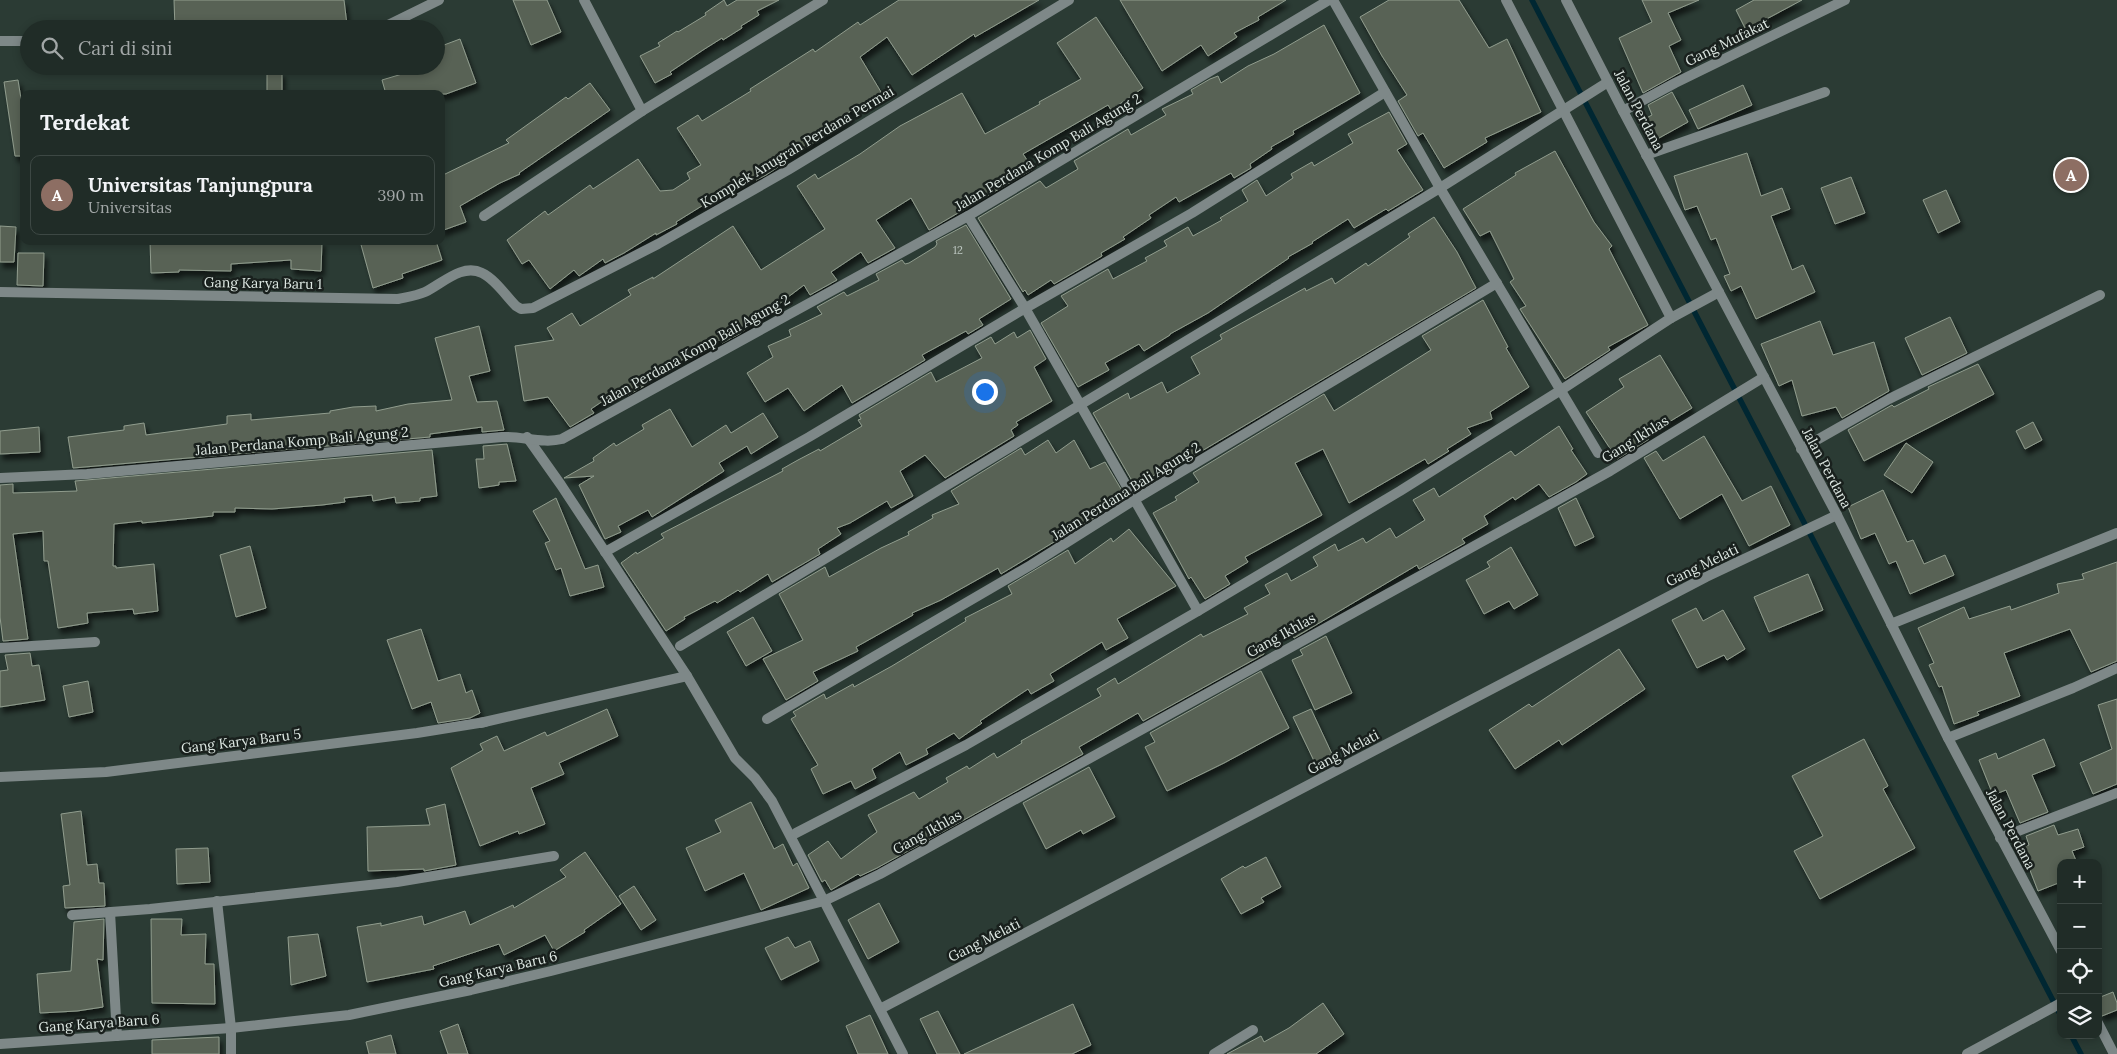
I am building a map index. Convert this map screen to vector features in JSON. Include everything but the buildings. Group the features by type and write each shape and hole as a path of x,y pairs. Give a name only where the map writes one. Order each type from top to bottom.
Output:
{"street":[{"path":"398,20 439,0"},
{"path":"584,0 642,111"},
{"path":"484,216 642,111 823,0"},
{"name":"Komplek Anugrah Perdana Permai","path":"508,298 521,309 533,308 658,244 788,170 1069,0"},
{"name":"Jalan Perdana Komp Bali Agung 2","path":"0,478 86,474 502,437 527,437 553,441 562,439 968,216 1329,0"},
{"path":"1333,0 1440,188 1598,453"},
{"path":"1506,0 1566,106 1674,316"},
{"name":"Jalan Perdana","path":"1566,0 1605,83 1623,111 1764,377 1948,738 2059,949"},
{"name":"Gang Mufakat","path":"1623,111 1675,83 1845,0"},
{"path":"0,41 20,42"},
{"path":"680,646 1440,188 1566,106 1605,83"},
{"path":"605,552 809,437 1025,308 1192,213 1385,92"},
{"path":"1646,155 1825,92"},
{"path":"968,216 1025,308 1198,611"},
{"name":"Gang Karya Baru 1","path":"0,292 398,299 425,292 463,271 473,270 482,273 508,298"},
{"name":"Jalan Perdana Bali Agung 2","path":"767,719 1031,565 1134,500 1497,283"},
{"path":"796,833 966,745 1198,611 1400,491 1561,390 1674,316 1719,292"},
{"path":"1801,450 1889,399 2100,295"},
{"name":"Gang Ikhlas","path":"824,901 905,860 1335,621 1526,518 1610,471 1764,377"},
{"path":"527,437 687,676 735,758 756,778 772,801 903,1054"},
{"name":"Gang Melati","path":"880,1009 1706,577 1836,515"},
{"path":"1891,624 2117,533"},
{"path":"0,648 95,642"},
{"path":"1948,738 2073,688 2117,668"},
{"name":"Gang Karya Baru 5","path":"0,777 106,772 417,733 482,723 687,676"},
{"path":"2000,838 2117,793"},
{"path":"72,915 143,910 217,900 397,882 554,856"},
{"path":"217,900 231,1028 231,1054"},
{"name":"Gang Karya Baru 6","path":"0,1044 231,1028 349,1015 399,1006 552,971 824,901"},
{"path":"110,912 117,1036"},
{"path":"1967,1054 2057,1005"},
{"path":"1214,1054 1254,1030"},
{"path":"2102,1031 2114,1054"}],"waterway":[{"path":"1532,0 2057,1008"},
{"path":"2073,1039 2081,1054"}],"place":[{"name":"Universitas Tanjungpura","path":"2071,175"}]}
